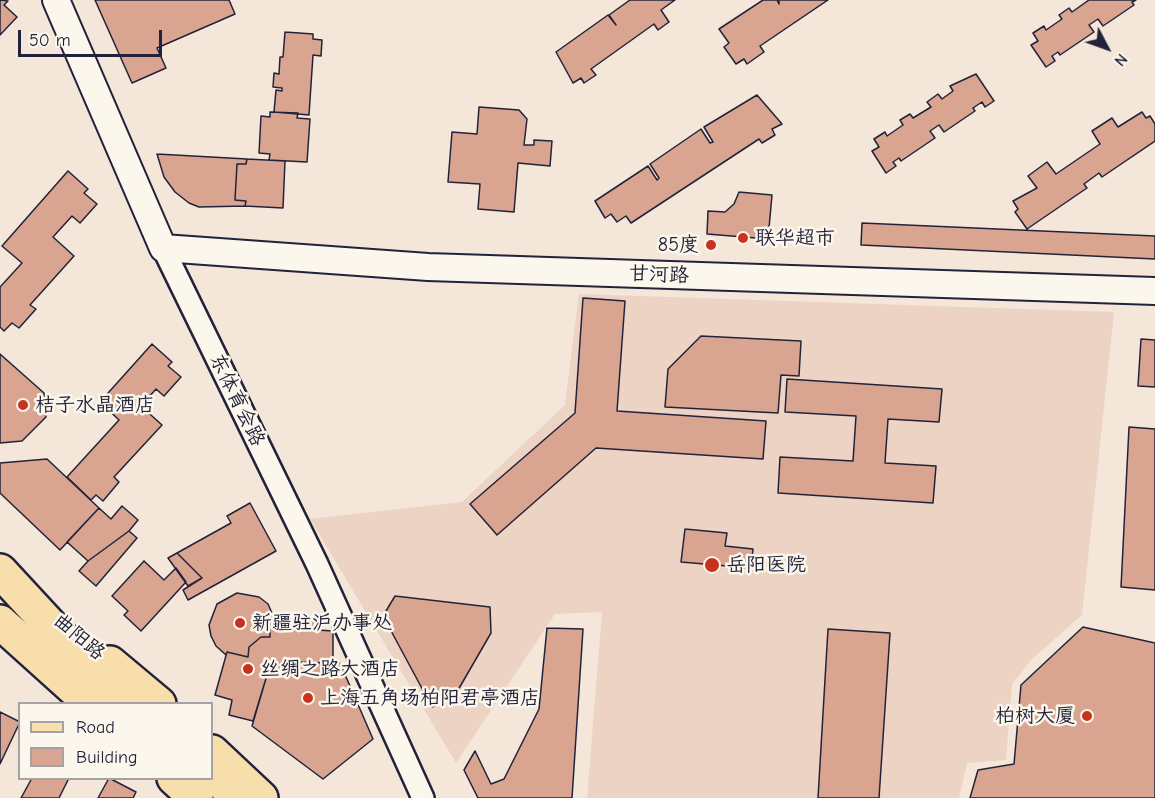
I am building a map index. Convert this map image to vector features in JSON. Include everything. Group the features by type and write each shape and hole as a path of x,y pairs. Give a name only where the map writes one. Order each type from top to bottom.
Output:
{"main road":[{"path":"0,570 61,638 132,702"},
{"name":"曲阳路","path":"0,570 157,702"},
{"name":"曲阳路","path":"0,622 89,702"},
{"path":"213,753 261,798"},
{"path":"213,774 238,798"},
{"path":"176,780 196,798"}],"street":[{"name":"东体育会路","path":"56,0 163,248 317,564 423,798"},
{"name":"甘河路","path":"163,248 428,267 1155,291"}],"shaded area":[{"name":"岳阳医院","path":"579,294 1114,312 1082,615 1031,660 1012,684 1006,760 967,763 959,798 587,798 602,612 555,614 456,763 310,519 462,502 565,405"}],"building":[{"path":"0,0 8,1 4,5 17,17 0,35"},
{"path":"95,0 229,0 235,14 157,48 166,68 132,83"},
{"path":"630,0 675,0 661,10 669,22 658,30 654,24 591,69 596,75 584,83 581,78 573,83 556,52 608,15 616,25 609,15"},
{"path":"763,0 777,0 779,4 779,0 828,0 760,46 764,52 747,64 744,59 736,64 724,47 729,43 719,29"},
{"path":"1089,0 1136,0 1132,2 1134,5 1103,26 1098,19 1089,25 1094,32 1060,55 1058,52 1052,56 1055,61 1046,67 1031,45 1038,41 1033,33 1044,26 1046,30 1062,19 1059,15 1069,8 1072,12"},
{"path":"285,32 313,34 313,39 322,40 321,56 313,55 309,115 274,112 276,90 282,91 282,88 273,87 274,73 279,74"},
{"path":"976,74 994,101 985,107 982,102 973,108 975,111 944,132 939,125 930,131 935,138 901,161 899,158 893,162 896,166 886,173 872,151 879,147 874,139 885,132 887,136 903,125 900,120 910,114 913,118 931,107 927,102 938,94 942,99 953,91 950,86"},
{"path":"757,95 782,124 772,129 775,135 762,143 759,139 631,223 626,216 617,222 611,214 605,218 595,201 648,166 657,180 659,178 650,164 701,129 710,143 713,142 704,127"},
{"path":"479,107 519,110 527,119 524,145 534,145 534,140 552,141 550,166 518,163 514,212 478,209 480,184 448,182 452,132 477,134"},
{"path":"270,112 298,113 297,118 310,119 307,162 269,160 270,154 259,153 261,116 270,117"},
{"path":"1142,112 1146,118 1150,116 1155,124 1155,141 1102,177 1099,173 1084,184 1087,188 1027,229 1015,212 1018,209 1013,201 1037,188 1028,176 1047,162 1056,174 1100,144 1092,131 1112,118 1118,127"},
{"path":"157,154 247,159 246,164 237,164 235,200 246,201 245,206 199,207 189,203 175,192 164,177"},
{"path":"247,159 285,161 283,208 245,206 246,201 235,200 237,164 246,164"},
{"path":"68,171 88,189 84,193 97,204 80,223 72,216 53,237 74,256 30,305 36,309 19,328 12,323 4,331 0,327 0,287 22,263 2,246"},
{"path":"739,192 772,195 768,239 707,234 708,211 725,212 734,204"},
{"path":"862,223 1155,236 1155,259 861,245"},
{"path":"583,298 625,301 617,411 766,421 763,459 596,448 497,535 470,504 575,413"},
{"path":"701,336 801,341 799,376 781,375 778,413 665,407 668,369"},
{"path":"1141,339 1155,340 1155,387 1138,386"},
{"path":"152,344 172,362 168,366 181,377 164,396 156,389 141,406 162,425 114,477 119,482 103,501 96,495 91,500 67,477 119,420 100,402"},
{"name":"桔子水晶酒店","path":"0,354 44,393 46,417 22,441 0,443"},
{"path":"787,379 942,389 939,422 888,419 885,463 936,466 933,503 778,493 780,457 853,461 856,416 785,412"},
{"path":"1129,427 1155,429 1155,590 1121,587"},
{"path":"47,459 99,508 60,550 0,493 0,463"},
{"path":"250,503 276,551 188,600 183,590 202,578 177,553 231,523 227,516"},
{"path":"122,506 138,520 129,531 88,561 67,542 99,508 111,519"},
{"path":"685,529 727,533 725,546 753,549 751,568 681,562"},
{"path":"129,531 137,538 96,586 79,571 88,561"},
{"path":"177,553 202,578 188,586 168,558"},
{"path":"144,561 164,580 176,568 186,582 141,631 124,615 128,611 112,596"},
{"name":"新疆驻沪办事处","path":"237,593 259,597 268,604 275,620 270,620 270,637 261,637 249,647 248,657 227,652 226,655 216,646 209,625 217,604"},
{"path":"395,596 490,607 491,633 454,697 432,707 383,616"},
{"name":"丝绸之路大酒店","path":"270,620 318,620 318,630 333,631 333,663 282,662 267,675 253,721 229,715 232,700 215,695 227,652 248,657 249,647 261,637 270,637"},
{"name":"柏树大厦","path":"1083,627 1155,643 1155,798 970,798 978,770 1014,764 1021,685"},
{"path":"547,628 583,629 572,798 478,798 464,770 475,751 491,784 504,779 539,709"},
{"path":"828,629 890,633 879,798 818,798"},
{"name":"上海五角场柏阳君亭酒店","path":"282,662 340,663 373,739 323,779 252,726 267,675"},
{"path":"0,712 18,721 18,726 0,764"},
{"path":"31,780 68,780 59,798 21,798"},
{"path":"108,780 113,780 136,792 133,798 98,798"}],"place":[{"name":"联华超市","path":"743,238"},
{"name":"85度","path":"711,245"},
{"name":"桔子水晶酒店","path":"23,405"},
{"name":"岳阳医院","path":"712,565"},
{"name":"新疆驻沪办事处","path":"240,623"},
{"name":"丝绸之路大酒店","path":"248,669"},
{"name":"上海五角场柏阳君亭酒店","path":"308,698"},
{"name":"柏树大厦","path":"1087,716"}]}
